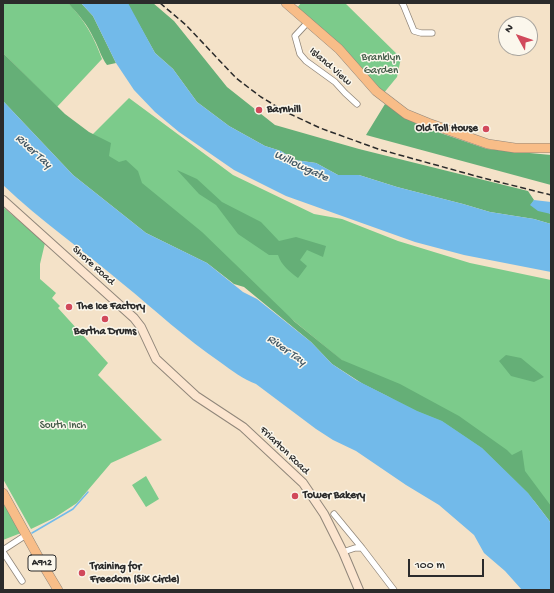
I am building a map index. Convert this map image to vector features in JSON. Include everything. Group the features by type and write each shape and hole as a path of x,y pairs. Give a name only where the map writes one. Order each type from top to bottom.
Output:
{"main road":[{"path":"286,3 339,49 376,92 406,114 488,144 515,148 551,148"},
{"name":"A912","path":"3,493 58,590"}],"street":[{"path":"402,3 404,4 414,31 421,33 432,33"},
{"name":"Island View","path":"308,22 295,36 300,54 306,61 335,82 344,93 357,104"},
{"name":"Shore Road","path":"3,200 134,318 141,327 156,359"},
{"name":"Friarton Road","path":"156,359 196,396 243,427 303,483 324,514 343,552 359,590"},
{"path":"334,514 394,590"},
{"path":"22,581 3,551 26,535"},
{"path":"343,552 355,548 362,548"}],"green space":[{"path":"3,3 68,3 84,22 96,43 102,59 57,107 3,53"},
{"path":"68,3 81,3 93,16 116,63 107,65 89,29"},
{"path":"127,3 153,3 174,21 227,87 275,125 359,149 528,191 534,200 531,205 551,214 551,224 534,219 490,212 397,187 359,175 338,175 316,163 295,160 281,151 265,146 229,126 197,102 173,69 155,53"},
{"name":"Branklyn Garden","path":"301,3 345,3 401,58 397,77 383,94 297,8"},
{"path":"3,53 65,114 89,132 111,143 109,156 119,162 126,160 138,171 142,183 202,232 295,322 342,360 400,384 459,416 512,455 522,450 525,471 551,506 551,523 528,493 482,448 442,421 417,411 363,384 332,364 311,342 244,287 234,284 207,263 146,233 73,175 3,101"},
{"path":"129,98 233,175 314,214 342,219 398,241 470,263 551,280 551,513 367,381 81,146"},
{"path":"385,104 420,126 487,149 551,155 551,185 366,135"},
{"path":"177,170 197,179 222,202 261,222 279,241 296,237 326,246 323,257 307,250 300,260 307,266 298,278 289,271 279,259 278,255 269,255 238,234 216,205 199,194"},
{"name":"South Inch","path":"3,207 45,243 40,264 40,279 56,293 52,298 60,306 58,308 108,363 98,375 162,440 111,463 77,503 54,518 31,529 3,479"},
{"path":"506,355 521,358 544,377 534,382 511,376 499,361"},
{"path":"146,476 159,499 146,507 132,485"},
{"path":"3,501 21,533 3,540"}],"water":[{"name":"Willowgate","path":"81,3 128,3 155,53 173,69 197,102 229,126 265,146 281,151 295,160 316,163 338,175 359,175 397,187 490,212 534,219 551,224 551,272 464,255 415,242 286,196 234,170 179,132 155,112 134,90 116,63 93,16"},
{"name":"River Tay","path":"3,101 73,175 146,233 207,263 243,292 257,299 311,342 332,364 356,380 417,411 442,421 482,448 528,493 551,523 551,590 522,590 505,571 484,553 474,535 439,505 406,485 356,451 333,440 316,429 256,384 247,380 207,353 17,198 3,185"},
{"path":"534,200 551,202 551,214 538,211 530,205"}],"waterway":[{"path":"32,533 73,509 88,492"}],"railway":[{"path":"160,3 186,25 236,78 261,97 286,112 320,128 378,149 551,195"}],"place":[{"name":"Barnhill","path":"259,110"},
{"name":"Old Toll House","path":"486,129"},
{"name":"The Ice Factory","path":"69,307"},
{"name":"Bertha Drums","path":"105,319"},
{"name":"Tower Bakery","path":"295,496"},
{"name":"Training for Freedom (Six Circle)","path":"82,573"}]}
